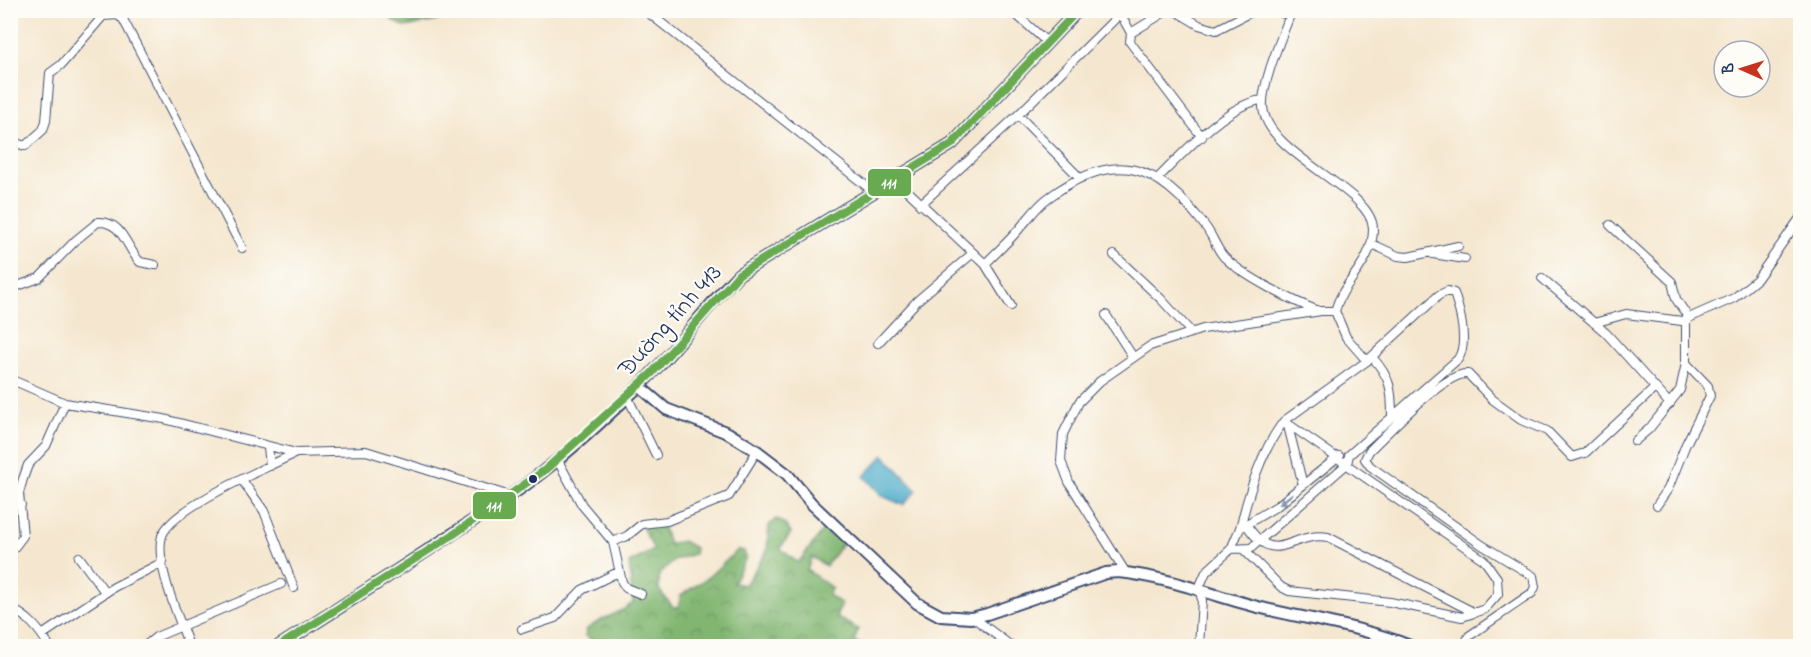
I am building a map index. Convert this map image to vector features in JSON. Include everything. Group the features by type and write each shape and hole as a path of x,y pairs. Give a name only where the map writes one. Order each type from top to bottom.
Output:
{"main road":[{"name":"Đường tỉnh 413","path":"279,646 510,496 557,459 639,386 686,338 710,303 739,274 824,225 952,144 1078,10"},
{"path":"639,386 666,409 728,433 757,451 787,474 812,504 917,603 941,616 974,618 1106,573 1126,573 1199,588 1259,607 1387,637 1410,646"}],"street":[{"path":"645,10 874,192"},
{"path":"1011,10 1048,43"},
{"path":"1131,33 1168,10"},
{"path":"1174,10 1199,25 1216,30 1255,10"},
{"path":"1274,10 1291,13 1263,100 1264,118 1269,129 1371,215 1374,226 1370,252 1355,278 1340,297 1335,311 1346,337 1386,374 1392,393 1392,417"},
{"path":"10,141 24,146 43,130 50,73 61,65 103,16 123,15 242,248"},
{"path":"920,205 1018,115 1116,16 1122,17 1128,23 1131,33 1130,42 1202,137"},
{"path":"1158,177 1227,115 1253,101 1263,100"},
{"path":"1018,115 1080,178"},
{"path":"985,264 1046,199 1096,171 1123,168 1143,171 1158,177 1186,201 1227,260 1300,304 1321,311"},
{"path":"895,179 985,264 1011,306"},
{"path":"1594,322 1626,314 1675,321 1686,320 1734,298 1756,279 1800,218"},
{"path":"10,289 39,278 76,240 98,222 107,223 118,230 140,262 155,265"},
{"path":"1610,225 1675,286 1676,299 1686,314 1686,363 1680,390 1649,429 1635,441"},
{"path":"1372,244 1398,256 1432,253 1458,246"},
{"path":"1432,253 1465,259"},
{"path":"878,343 918,300 973,254"},
{"path":"1114,255 1154,292 1191,332"},
{"path":"1542,278 1594,322 1670,404"},
{"path":"1199,646 1202,600 1199,588 1206,572 1231,549 1243,526 1252,485 1276,433 1369,359 1439,295 1448,291 1454,293 1463,335 1461,354 1258,542 1243,549 1231,549"},
{"path":"1126,573 1068,482 1060,449 1063,434 1079,402 1089,390 1150,346 1191,332 1321,311 1335,311"},
{"path":"1106,315 1133,357"},
{"path":"1658,505 1671,483 1686,444 1710,396 1708,386 1686,363"},
{"path":"1464,646 1469,636 1532,592 1535,587 1533,576 1482,545 1370,466 1365,459 1369,451 1430,394 1460,374 1468,374 1492,399 1521,420 1547,431 1572,457 1585,453 1655,388"},
{"path":"10,379 65,403 164,419 296,453 366,451 510,496"},
{"path":"627,396 656,455"},
{"path":"10,553 23,536 19,493 28,465 44,449 65,403"},
{"path":"1243,549 1285,590 1390,602 1452,616 1475,613 1485,609 1498,594 1499,586 1494,570 1484,560 1348,460 1336,456 1286,423"},
{"path":"1286,423 1303,485"},
{"path":"268,447 270,466"},
{"path":"613,542 627,536 642,524 667,521 729,496 757,451"},
{"path":"189,646 163,562 162,537 172,522 195,504 296,453"},
{"path":"1243,526 1268,513 1336,456"},
{"path":"557,459 582,505 613,542 618,572 626,588 641,594"},
{"path":"242,480 264,511 294,588"},
{"path":"10,504 21,505"},
{"path":"1243,526 1258,542 1271,546 1319,536 1328,537 1475,613"},
{"path":"79,557 105,592"},
{"path":"42,635 105,592 163,562"},
{"path":"522,629 555,618 582,590 618,572"},
{"path":"145,646 156,637 280,584"},
{"path":"10,609 17,611 42,635 49,646"},
{"path":"974,618 1011,646"}],"green space":[{"path":"389,10 453,11 436,21 405,27 392,20"},
{"path":"776,519 784,523 791,533 780,548 798,563 827,525 844,541 826,566 812,557 807,570 832,588 828,595 842,604 836,617 858,629 854,642 866,646 603,646 585,636 587,629 633,603 629,563 654,550 642,527 647,523 662,526 669,544 683,541 695,548 694,554 675,560 659,574 659,590 673,607 678,608 681,595 706,579 738,550 744,551 746,558 733,583 745,585 767,551 769,525"}],"water":[{"path":"884,455 917,490 903,505 882,496 864,476"}],"transit line":[{"name":"111","path":"279,646 454,534 545,470 652,373 739,274 952,144 1078,10"}]}
